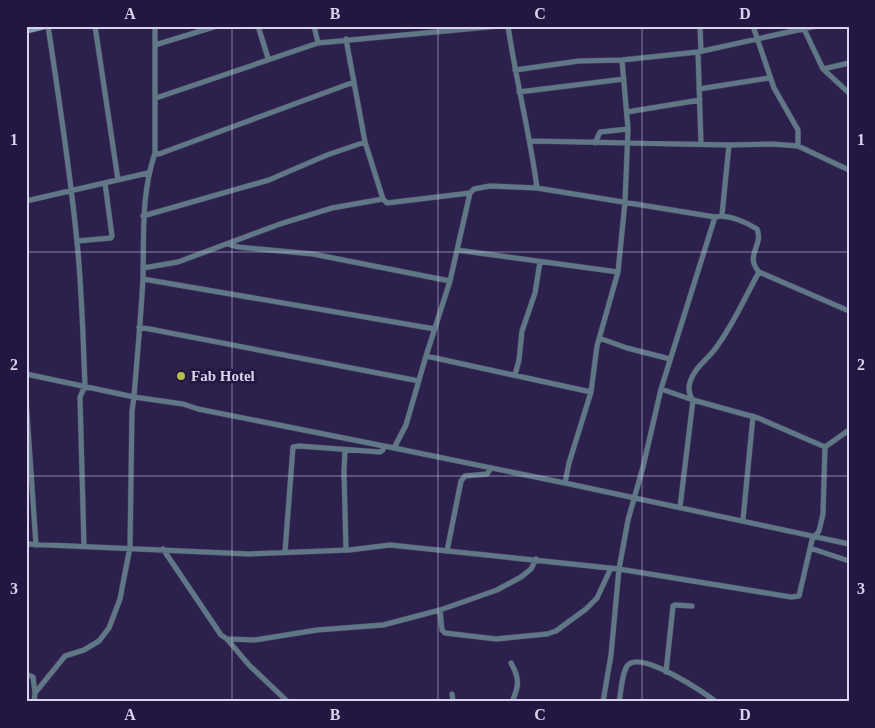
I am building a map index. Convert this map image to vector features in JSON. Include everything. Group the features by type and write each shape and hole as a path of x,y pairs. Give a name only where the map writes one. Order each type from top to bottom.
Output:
{"street":[{"path":"26,30 43,26"},
{"path":"48,26 71,191 83,313 84,386 80,397 84,546"},
{"path":"95,26 118,180"},
{"path":"35,693 65,656 84,650 99,641 109,628 120,599 130,547 132,411 143,279 143,216 148,173 155,153 155,26"},
{"path":"155,45 217,26"},
{"path":"258,26 268,58"},
{"path":"314,26 318,43"},
{"path":"156,98 268,58 318,43 500,26"},
{"path":"508,26 514,70 531,141 537,188"},
{"path":"700,26 699,89 701,144"},
{"path":"753,26 770,78 798,130 798,146"},
{"path":"514,70 579,61 622,60 700,51 816,26"},
{"path":"804,29 823,69 849,93"},
{"path":"346,40 365,142 383,199 387,203 470,193"},
{"path":"565,483 569,463 591,392 599,338 618,272 625,202 628,128 622,60"},
{"path":"823,69 849,64"},
{"path":"699,89 770,78"},
{"path":"519,92 624,79"},
{"path":"155,153 159,154 354,82"},
{"path":"627,112 700,100"},
{"path":"595,142 600,132 628,128"},
{"path":"531,141 728,145 772,144 798,146 849,170"},
{"path":"143,216 269,180 327,155 365,142"},
{"path":"722,215 728,145"},
{"path":"26,201 148,173"},
{"path":"77,242 111,238 112,236 105,184"},
{"path":"394,448 406,425 450,281 470,193 474,189 490,186 537,188 715,217 722,215 750,224 757,229 759,236 752,258 753,266 759,272 849,311"},
{"path":"143,268 178,262 280,224 332,208 383,199"},
{"path":"603,702 611,655 619,569 628,520 635,499 661,389 715,217"},
{"path":"228,244 238,247 313,254 450,281"},
{"path":"457,250 618,272"},
{"path":"515,375 519,360 522,331 535,293 540,262"},
{"path":"680,507 693,400 689,392 690,383 702,362 714,350 759,272"},
{"path":"143,279 435,329"},
{"path":"139,327 419,381"},
{"path":"599,338 627,348 670,359"},
{"path":"426,356 591,392"},
{"path":"26,374 134,397 183,404 198,409 565,483 849,544"},
{"path":"661,389 693,400 753,416 825,447"},
{"path":"26,399 36,545"},
{"path":"743,520 753,416"},
{"path":"825,447 849,430"},
{"path":"285,552 293,447 380,452 384,446"},
{"path":"26,544 130,547 249,554 346,550 390,545 619,569 791,597 799,596 810,548 819,531 823,514 825,447"},
{"path":"345,450 346,550"},
{"path":"447,551 461,481 466,476 487,474 491,468"},
{"path":"810,548 849,561"},
{"path":"164,549 220,635 227,639 249,665 288,702"},
{"path":"227,639 255,640 317,630 383,625 440,610 497,590 521,577 532,568 536,559"},
{"path":"440,610 442,630 445,633 496,640 547,634 556,631 586,609 597,598 611,568"},
{"path":"666,672 673,606 692,606"},
{"path":"619,702 624,671 628,665 637,662 657,667 705,693 716,702"},
{"path":"511,663 517,674 518,688 512,702"},
{"path":"26,674 33,678 34,702"},
{"path":"452,694 453,702"}],"place":[{"name":"Fab Hotel","path":"181,376"}]}
